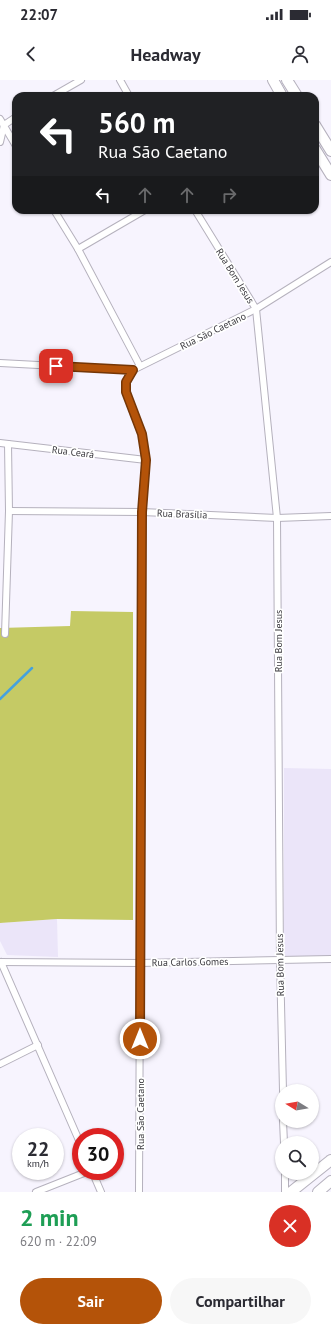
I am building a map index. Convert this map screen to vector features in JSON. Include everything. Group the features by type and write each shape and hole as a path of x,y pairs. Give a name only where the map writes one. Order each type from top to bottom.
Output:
{"main road":[{"path":"273,80 280,92"},
{"path":"287,80 294,92"},
{"path":"319,132 331,152"},
{"path":"319,156 331,175"},
{"path":"291,1192 331,1160"},
{"path":"318,1192 331,1181"}],"street":[{"path":"60,92 81,80"},
{"path":"120,80 127,92"},
{"path":"2,122 12,119"},
{"path":"0,142 2,122"},
{"path":"2,122 12,139"},
{"path":"56,214 78,249 140,366"},
{"path":"78,249 138,214"},
{"name":"Rua Bom Jesus","path":"197,214 256,309 278,518 280,960 283,1084"},
{"name":"Rua São Caetano","path":"139,1192 142,512 146,460 142,434 126,392 126,382 133,370 256,309 331,262"},
{"path":"0,363 133,370"},
{"name":"Rua Ceará","path":"0,444 146,460"},
{"path":"5,634 3,592 9,511 8,444"},
{"name":"Rua Brasília","path":"9,511 142,512 278,518 331,516"},
{"name":"Rua Carlos Gomes","path":"1,962 140,963 331,959"},
{"path":"1,962 74,1128"},
{"path":"0,1064 38,1045"},
{"path":"36,1192 72,1178"},
{"path":"95,1180 101,1192"},
{"path":"285,1180 285,1192"}],"shaded area":[{"path":"284,768 331,769 331,956 284,956"},
{"path":"57,919 58,957 7,955 0,941 0,923"}],"green space":[{"path":"71,611 133,612 133,920 57,919 0,923 0,628 70,626"}],"waterway":[{"path":"0,699 32,668"}],"route":[{"path":"56,366 133,370 126,382 126,392 142,434 146,460 142,512 140,1039"}]}
